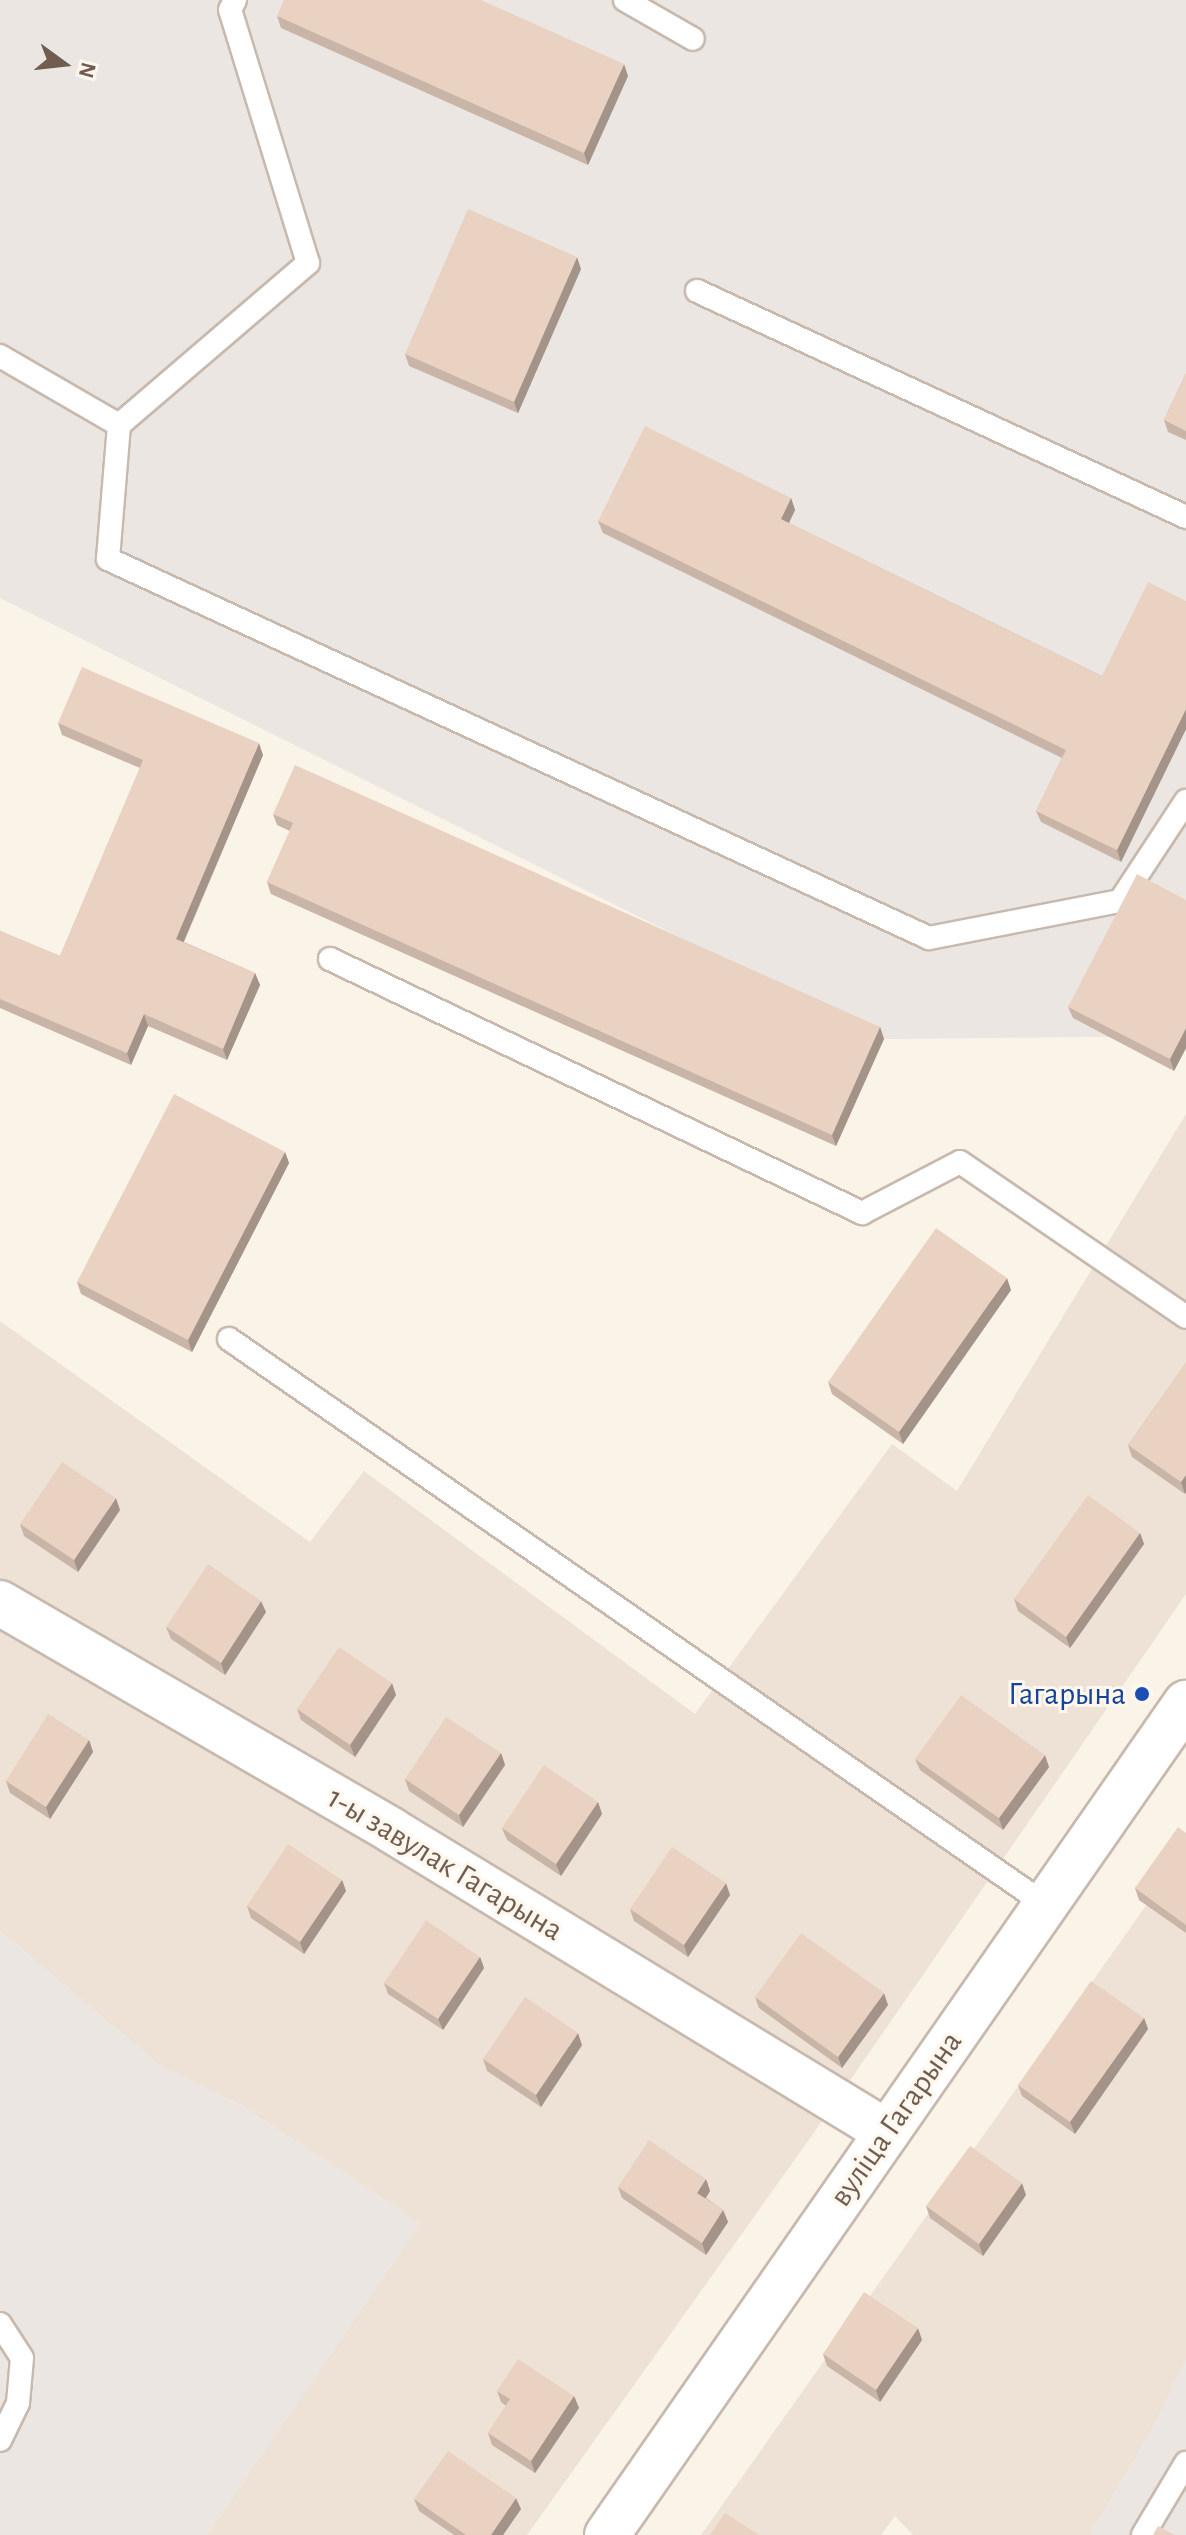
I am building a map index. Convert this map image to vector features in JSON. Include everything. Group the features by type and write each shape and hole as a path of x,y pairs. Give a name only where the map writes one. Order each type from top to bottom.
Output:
{"street":[{"name":"1-ы завулак Гагарына","path":"0,1603 391,1830 887,2132"},
{"name":"вуліца Гагарына","path":"607,2535 1186,1703"}],"lane":[{"path":"235,0 230,10 308,263 119,425 108,559 929,938 1120,901 1186,801"},
{"path":"625,0 693,39"},
{"path":"697,291 1186,517"},
{"path":"0,356 119,425"},
{"path":"330,959 862,1213 960,1162 1186,1317"},
{"path":"229,1339 1046,1905"},
{"path":"0,2324 22,2358 18,2403 0,2440"},
{"path":"1143,2535 1186,2463"}],"shaded area":[{"path":"0,0 1186,0 1186,1036 884,1039 0,598"},
{"path":"1186,1114 1186,1594 813,2134 527,2535 207,2535 420,2223 239,2104 162,2067 0,1931 0,1321 310,1542 364,1471 695,1714 892,1444 957,1491"},
{"path":"1186,1849 1186,2360 1155,2424 1090,2535 913,2535 895,2516 881,2535 701,2535"},
{"path":"0,1931 162,2067 239,2104 421,2223 207,2535 0,2535"},
{"path":"1186,2360 1186,2535 1090,2535 1155,2424"}],"building":[{"path":"284,0 481,0 624,64 584,153 277,16"},
{"path":"468,209 577,257 514,402 405,354"},
{"path":"1186,373 1186,431 1164,420"},
{"path":"645,426 791,498 781,519 1102,676 1148,582 1186,601 1186,709 1117,850 1036,811 1066,750 598,521"},
{"path":"82,667 259,743 176,939 255,973 223,1049 144,1014 127,1053 0,999 0,931 60,956 143,760 58,723"},
{"path":"295,765 880,1027 832,1135 267,882 293,823 273,814"},
{"path":"1137,874 1186,900 1186,1028 1170,1059 1068,1007"},
{"path":"174,1094 285,1152 188,1340 77,1282"},
{"path":"936,1228 1007,1278 899,1432 828,1382"},
{"path":"1186,1363 1186,1475 1181,1482 1128,1445"},
{"path":"62,1462 116,1498 74,1560 20,1524"},
{"path":"1088,1495 1140,1533 1066,1637 1014,1599"},
{"path":"208,1564 261,1601 221,1663 166,1627"},
{"path":"339,1647 392,1683 350,1745 297,1709"},
{"path":"961,1695 1045,1755 999,1818 915,1759"},
{"path":"48,1714 89,1740 46,1807 6,1781"},
{"path":"446,1717 501,1753 459,1815 405,1779"},
{"path":"544,1765 598,1802 556,1864 502,1828"},
{"path":"1178,1827 1186,1833 1186,1925 1135,1888"},
{"path":"288,1844 342,1880 300,1942 247,1906"},
{"path":"672,1847 726,1883 684,1945 630,1909"},
{"path":"426,1920 480,1957 438,2019 384,1983"},
{"path":"801,1933 884,1993 838,2057 755,1997"},
{"path":"1091,1981 1144,2018 1070,2122 1018,2085"},
{"path":"525,1997 578,2033 536,2095 483,2059"},
{"path":"649,2140 706,2179 697,2193 723,2210 702,2243 618,2187"},
{"path":"970,2146 1022,2183 979,2244 926,2206"},
{"path":"864,2292 918,2328 876,2390 823,2354"},
{"path":"518,2359 574,2396 531,2461 488,2433 510,2399 497,2391"},
{"path":"448,2451 516,2498 491,2535 466,2535 414,2499"},
{"path":"725,2513 759,2535 710,2535"},
{"path":"1158,2526 1175,2535 1153,2535"}],"place":[{"name":"Гагарына","path":"1142,1694"}]}
